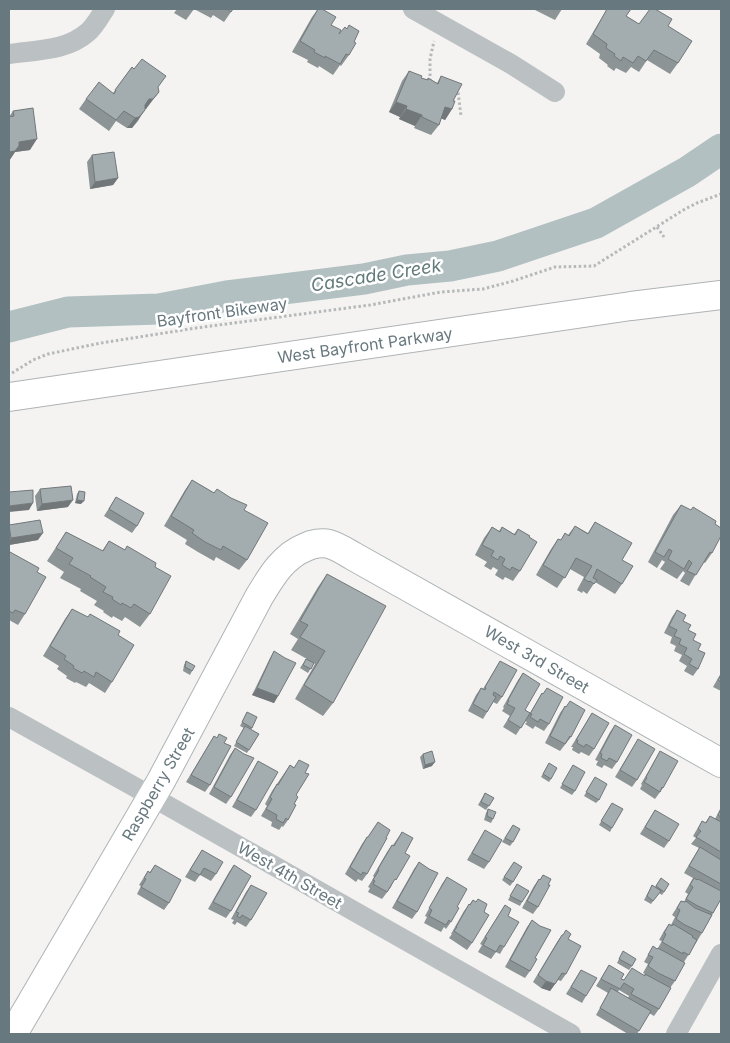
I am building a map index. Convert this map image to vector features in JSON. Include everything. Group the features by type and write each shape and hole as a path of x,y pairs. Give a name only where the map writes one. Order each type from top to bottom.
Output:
{"main road":[{"name":"West Bayfront Parkway","path":"9,397 631,306 721,295"},
{"name":"West 3rd Street","path":"312,544 328,544 353,556 721,763"},
{"name":"Raspberry Street","path":"13,1034 161,781 274,573 285,559 298,550 312,544"}],"street":[{"path":"9,54 57,47 74,42 90,30 105,9"},
{"path":"413,9 511,64 556,92"},
{"name":"West 4th Street","path":"9,717 571,1034"},
{"path":"676,1034 721,954"}],"path":[{"path":"430,81 430,59 438,24"},
{"path":"424,81 438,84"},
{"path":"447,88 458,92 461,116"},
{"name":"Bayfront Bikeway","path":"9,374 33,360 48,354 101,343 245,321 370,305 441,292 483,289 555,268 594,266 698,203 721,194"},
{"path":"657,227 664,238"}],"building":[{"path":"318,9 322,9 336,17 331,25 341,30 339,34 345,27 347,29 349,25 359,31 354,42 356,43 349,55 346,54 340,64 314,52 315,50 300,41"},
{"path":"607,9 631,9 626,16 639,24 650,9 655,9 672,19 668,26 692,41 678,63 654,50 646,61 638,56 633,63 623,57 621,61 606,48 607,44 593,34"},
{"path":"142,59 166,76 158,87 159,92 153,99 149,99 145,105 145,110 139,117 135,118 124,111 116,120 86,99 99,82 114,94 132,67 134,69"},
{"path":"409,71 438,84 441,76 462,84 453,101 455,101 452,109 445,107 439,125 422,117 422,115 406,109 407,106 396,102"},
{"path":"33,108 37,139 19,142 19,146 15,151 9,152 9,117 14,116 13,111"},
{"path":"114,152 118,178 95,182 92,155"},
{"path":"192,480 214,493 217,489 247,505 244,510 268,523 247,560 223,546 221,550 205,542 192,533 194,530 171,516"},
{"path":"71,486 73,500 42,504 40,489"},
{"path":"33,490 33,503 9,506 9,492"},
{"path":"79,491 85,492 84,501 77,500"},
{"path":"116,497 144,513 137,526 109,509"},
{"path":"681,505 691,510 693,507 716,521 715,524 721,528 721,536 712,553 710,552 696,575 687,571 692,563 689,560 684,569 668,559 672,551 669,549 664,557 655,552"},
{"path":"40,520 43,533 11,538 9,525"},
{"path":"595,522 632,543 622,560 633,566 622,584 597,569 593,578 597,580 594,584 589,582 584,579 592,566 576,558 565,578 543,565 558,539 561,540 565,533 569,536 575,526 588,534"},
{"path":"492,527 500,532 502,527 515,535 518,529 537,542 520,571 512,567 510,570 502,565 505,559 500,556 498,560 491,556 494,551 482,545"},
{"path":"66,532 103,551 109,541 125,550 127,546 156,563 155,567 171,576 150,614 134,604 131,608 122,603 121,605 112,599 113,597 103,592 106,587 69,564 73,558 56,548"},
{"path":"10,552 39,568 37,572 46,577 25,614 15,610 13,613 9,611"},
{"path":"327,574 386,606 333,703 304,685 325,651 300,637 308,625 300,621"},
{"path":"72,609 88,617 90,614 120,631 118,635 134,645 112,682 96,672 94,677 84,671 82,673 73,668 74,666 64,659 66,656 50,646"},
{"path":"677,610 686,615 683,621 691,625 688,630 696,634 693,640 701,644 698,650 705,653 698,669 689,664 692,659 684,654 687,648 679,644 681,639 674,636 677,630 669,626"},
{"path":"274,651 296,663 278,696 257,688"},
{"path":"306,659 314,663 311,669 303,665"},
{"path":"186,661 195,666 192,671 185,667"},
{"path":"500,661 517,670 502,697 494,692 493,695 496,697 487,712 473,704 481,688 485,690"},
{"path":"523,673 540,684 525,710 530,713 521,728 508,720 515,708 507,704"},
{"path":"547,688 563,697 549,724 540,719 538,722 530,717 542,693"},
{"path":"570,701 585,710 571,737 565,744 550,736 565,706"},
{"path":"247,712 257,717 252,728 242,722"},
{"path":"592,713 609,723 594,749 586,744 584,747 577,743 578,740 576,740"},
{"path":"615,725 632,735 617,762 609,758 607,761 601,758 602,754 600,753"},
{"path":"245,726 259,734 249,750 236,742"},
{"path":"219,734 227,738 224,743 231,746 210,785 191,775 214,736 217,738"},
{"path":"638,739 655,749 637,780 620,770"},
{"path":"235,748 254,758 231,797 214,787"},
{"path":"432,751 435,762 425,765 423,754"},
{"path":"660,751 678,761 660,792 644,782"},
{"path":"299,760 309,765 305,773 309,774 296,795 298,797 294,804 296,805 288,820 286,818 283,823 276,819 277,815 266,809 277,784 290,765 294,768"},
{"path":"258,761 278,772 256,810 237,800"},
{"path":"549,763 557,768 551,779 543,774"},
{"path":"573,765 585,772 575,791 562,784"},
{"path":"595,777 607,784 599,800 586,792"},
{"path":"485,793 494,798 489,806 481,802"},
{"path":"612,803 623,809 612,828 601,821"},
{"path":"488,809 496,812 493,819 487,816"},
{"path":"655,810 679,824 669,841 645,827"},
{"path":"710,816 721,822 721,852 696,837 701,831 698,829 702,821 706,823"},
{"path":"378,822 390,830 367,874 363,872 361,875 350,867"},
{"path":"513,825 520,829 513,842 505,838"},
{"path":"485,830 502,840 489,862 472,853"},
{"path":"402,832 413,838 405,853 410,856 387,892 373,884 375,881 373,880 392,845 394,846"},
{"path":"700,847 721,860 721,884 689,866"},
{"path":"202,850 223,862 216,874 204,868 200,875 190,870"},
{"path":"419,862 438,873 417,912 397,901"},
{"path":"514,862 522,867 513,882 504,877"},
{"path":"155,865 181,880 169,903 141,887 148,871 150,873"},
{"path":"234,865 251,876 231,911 213,902"},
{"path":"543,875 551,879 548,885 550,885 538,907 527,901"},
{"path":"447,877 467,889 451,922 449,920 446,925 429,916 432,910 429,908"},
{"path":"661,878 669,884 664,892 656,886"},
{"path":"694,878 721,891 721,899 713,913 686,899 693,887 690,885"},
{"path":"517,884 529,891 522,902 510,896"},
{"path":"251,885 267,893 251,920 242,915 240,918 237,916 239,913 236,912"},
{"path":"652,885 661,891 653,901 647,896"},
{"path":"478,899 487,904 484,912 489,915 472,943 454,931 469,904 473,900 476,902"},
{"path":"681,901 686,901 695,908 712,915 702,933 676,919 680,910 677,908"},
{"path":"505,905 511,909 508,916 519,922 504,947 500,945 496,952 483,945 487,938 485,937"},
{"path":"532,920 540,926 551,930 530,971 510,960"},
{"path":"669,924 672,926 673,924 697,940 689,955 683,952 683,954 662,942"},
{"path":"566,930 571,934 568,939 581,946 566,974 562,973 555,984 546,981 538,975"},
{"path":"653,946 685,963 675,981 648,966 653,957 648,955"},
{"path":"623,951 636,959 632,966 619,959"},
{"path":"609,965 624,974 621,979 624,980 632,968 671,988 659,1009 631,994 634,989 624,983 620,989 601,979"},
{"path":"581,970 597,978 586,996 571,987"},
{"path":"611,988 651,1011 639,1031 600,1008"}],"waterway":[{"name":"Cascade Creek","path":"9,327 68,312 159,309 227,296 364,279 407,270 450,266 498,256 596,223 687,172 721,149"}]}
